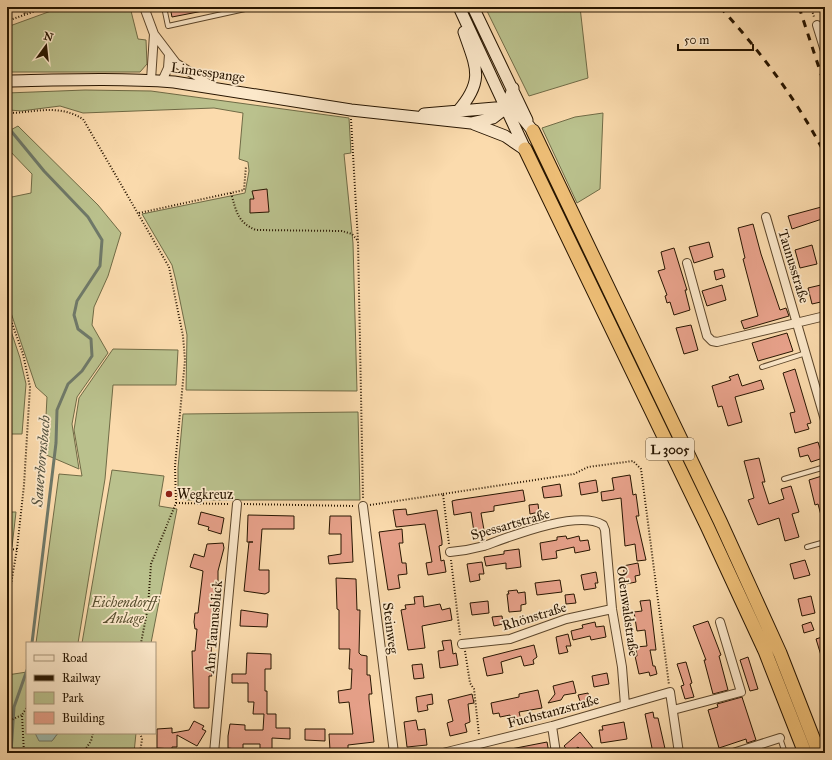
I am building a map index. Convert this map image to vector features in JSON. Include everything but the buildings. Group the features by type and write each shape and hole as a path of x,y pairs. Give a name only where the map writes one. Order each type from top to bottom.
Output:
{"highway":[{"name":"L 3005","path":"532,131 720,521 780,653 819,753"},
{"name":"L 3005","path":"525,149 765,651 805,753"}],"main road":[{"name":"L 3005","path":"457,7 525,149"},
{"path":"457,7 477,74 474,89 468,101 458,111"},
{"name":"L 3005","path":"473,7 513,88 532,131"},
{"name":"Limesspange","path":"7,81 151,80 213,87 351,110 403,115"},
{"path":"471,124 493,118 506,107 513,88"},
{"path":"403,115 506,107 521,116 532,131"},
{"path":"403,115 471,124 505,136 525,149"}],"street":[{"path":"144,7 154,34 176,63 213,87"},
{"path":"817,25 825,51"},
{"path":"151,80 154,34"},
{"path":"162,81 168,68 169,54"},
{"name":"Taunusstraße","path":"766,217 825,420"},
{"name":"Taunusstraße","path":"687,263 707,336 712,341 717,342 825,316"},
{"name":"Am Taunusblick","path":"214,753 237,504"},
{"name":"Steinweg","path":"363,506 394,753"},
{"name":"Spessartstraße","path":"450,552 483,546 518,532 541,527 571,522 591,521 600,523"},
{"name":"Odenwaldstraße","path":"600,523 605,530 612,609 622,667 625,705"},
{"name":"Rhönstraße","path":"462,644 510,639 566,619 612,609"},
{"path":"673,710 741,692 720,622"},
{"path":"670,692 679,753"},
{"name":"Fuchstanzstraße","path":"443,753 552,726 670,692"},
{"path":"552,726 556,753"},
{"path":"733,753 780,738"}],"lane":[{"path":"164,7 168,26 254,7"},
{"path":"762,367 806,353"},
{"path":"784,478 825,467"},
{"path":"807,547 825,542"},
{"path":"780,738 785,753"}],"path":[{"path":"23,7 25,15"},
{"path":"7,21 47,7"},
{"path":"7,112 14,114 58,109 71,112 83,119 169,267 183,336 185,360 175,466 176,502 151,564 148,607 141,642"},
{"path":"351,110 358,241 363,506"},
{"path":"139,213 244,190 246,166"},
{"path":"230,193 238,214 246,226 256,230 342,231 352,234 358,241"},
{"path":"7,309 23,354 30,387 24,485 17,550 7,608"},
{"path":"176,502 363,506 574,474 588,467 633,461 641,469 660,626 670,692"},
{"path":"443,494 462,644 467,658 470,683 474,689 480,744"},
{"path":"7,550 17,550"},
{"path":"24,753 22,715 26,709"},
{"path":"8,720 22,715"},
{"path":"83,753 91,741 93,734"},
{"path":"140,734 142,739 140,753"}],"green space":[{"path":"62,7 130,7 138,39 146,40 147,64 140,72 7,72 7,27"},
{"path":"485,7 580,7 588,78 529,96"},
{"path":"85,90 151,91 349,118 351,153 344,154 353,243 357,391 186,390 187,335 172,265 142,214 245,193 249,171 248,162 239,159 243,113 214,108 83,113 60,106 21,111 10,110 7,107 7,93"},
{"path":"603,113 600,189 577,203 542,128 575,117"},
{"path":"18,126 98,205 121,233 108,276 94,307 92,325 108,353 77,397 72,424 79,469 44,454 47,397 36,387 7,301 7,198 31,193 32,174 7,148 7,132"},
{"path":"7,319 20,358 26,384 22,434 7,434"},
{"path":"113,349 178,350 176,385 113,385 105,479 78,642 36,642 59,474 82,476 74,430 79,398"},
{"path":"358,412 360,500 186,500 178,496 178,468 183,414"},
{"name":"Eichendorff Anlage","path":"112,470 164,476 159,506 177,509 151,642 82,642"},
{"path":"7,512 16,512 12,547 7,547"},
{"path":"26,672 26,734 37,734 52,741 57,734 136,734 134,753 7,753 7,675"}],"shaded area":[{"path":"36,734 57,734 52,741 39,741"}],"waterway":[{"name":"Sauerbornsbach","path":"7,126 44,171 88,217 102,240 100,266 77,301 74,315 78,329 91,339 92,356 82,371 68,384 57,410 56,443 32,642"},
{"name":"Sauerbornsbach","path":"11,753 14,707 26,673"}],"railway":[{"path":"720,7 750,41 777,77 803,115 825,154"},
{"path":"799,7 825,86"}],"place":[{"name":"Wegkreuz","path":"169,494"}]}
